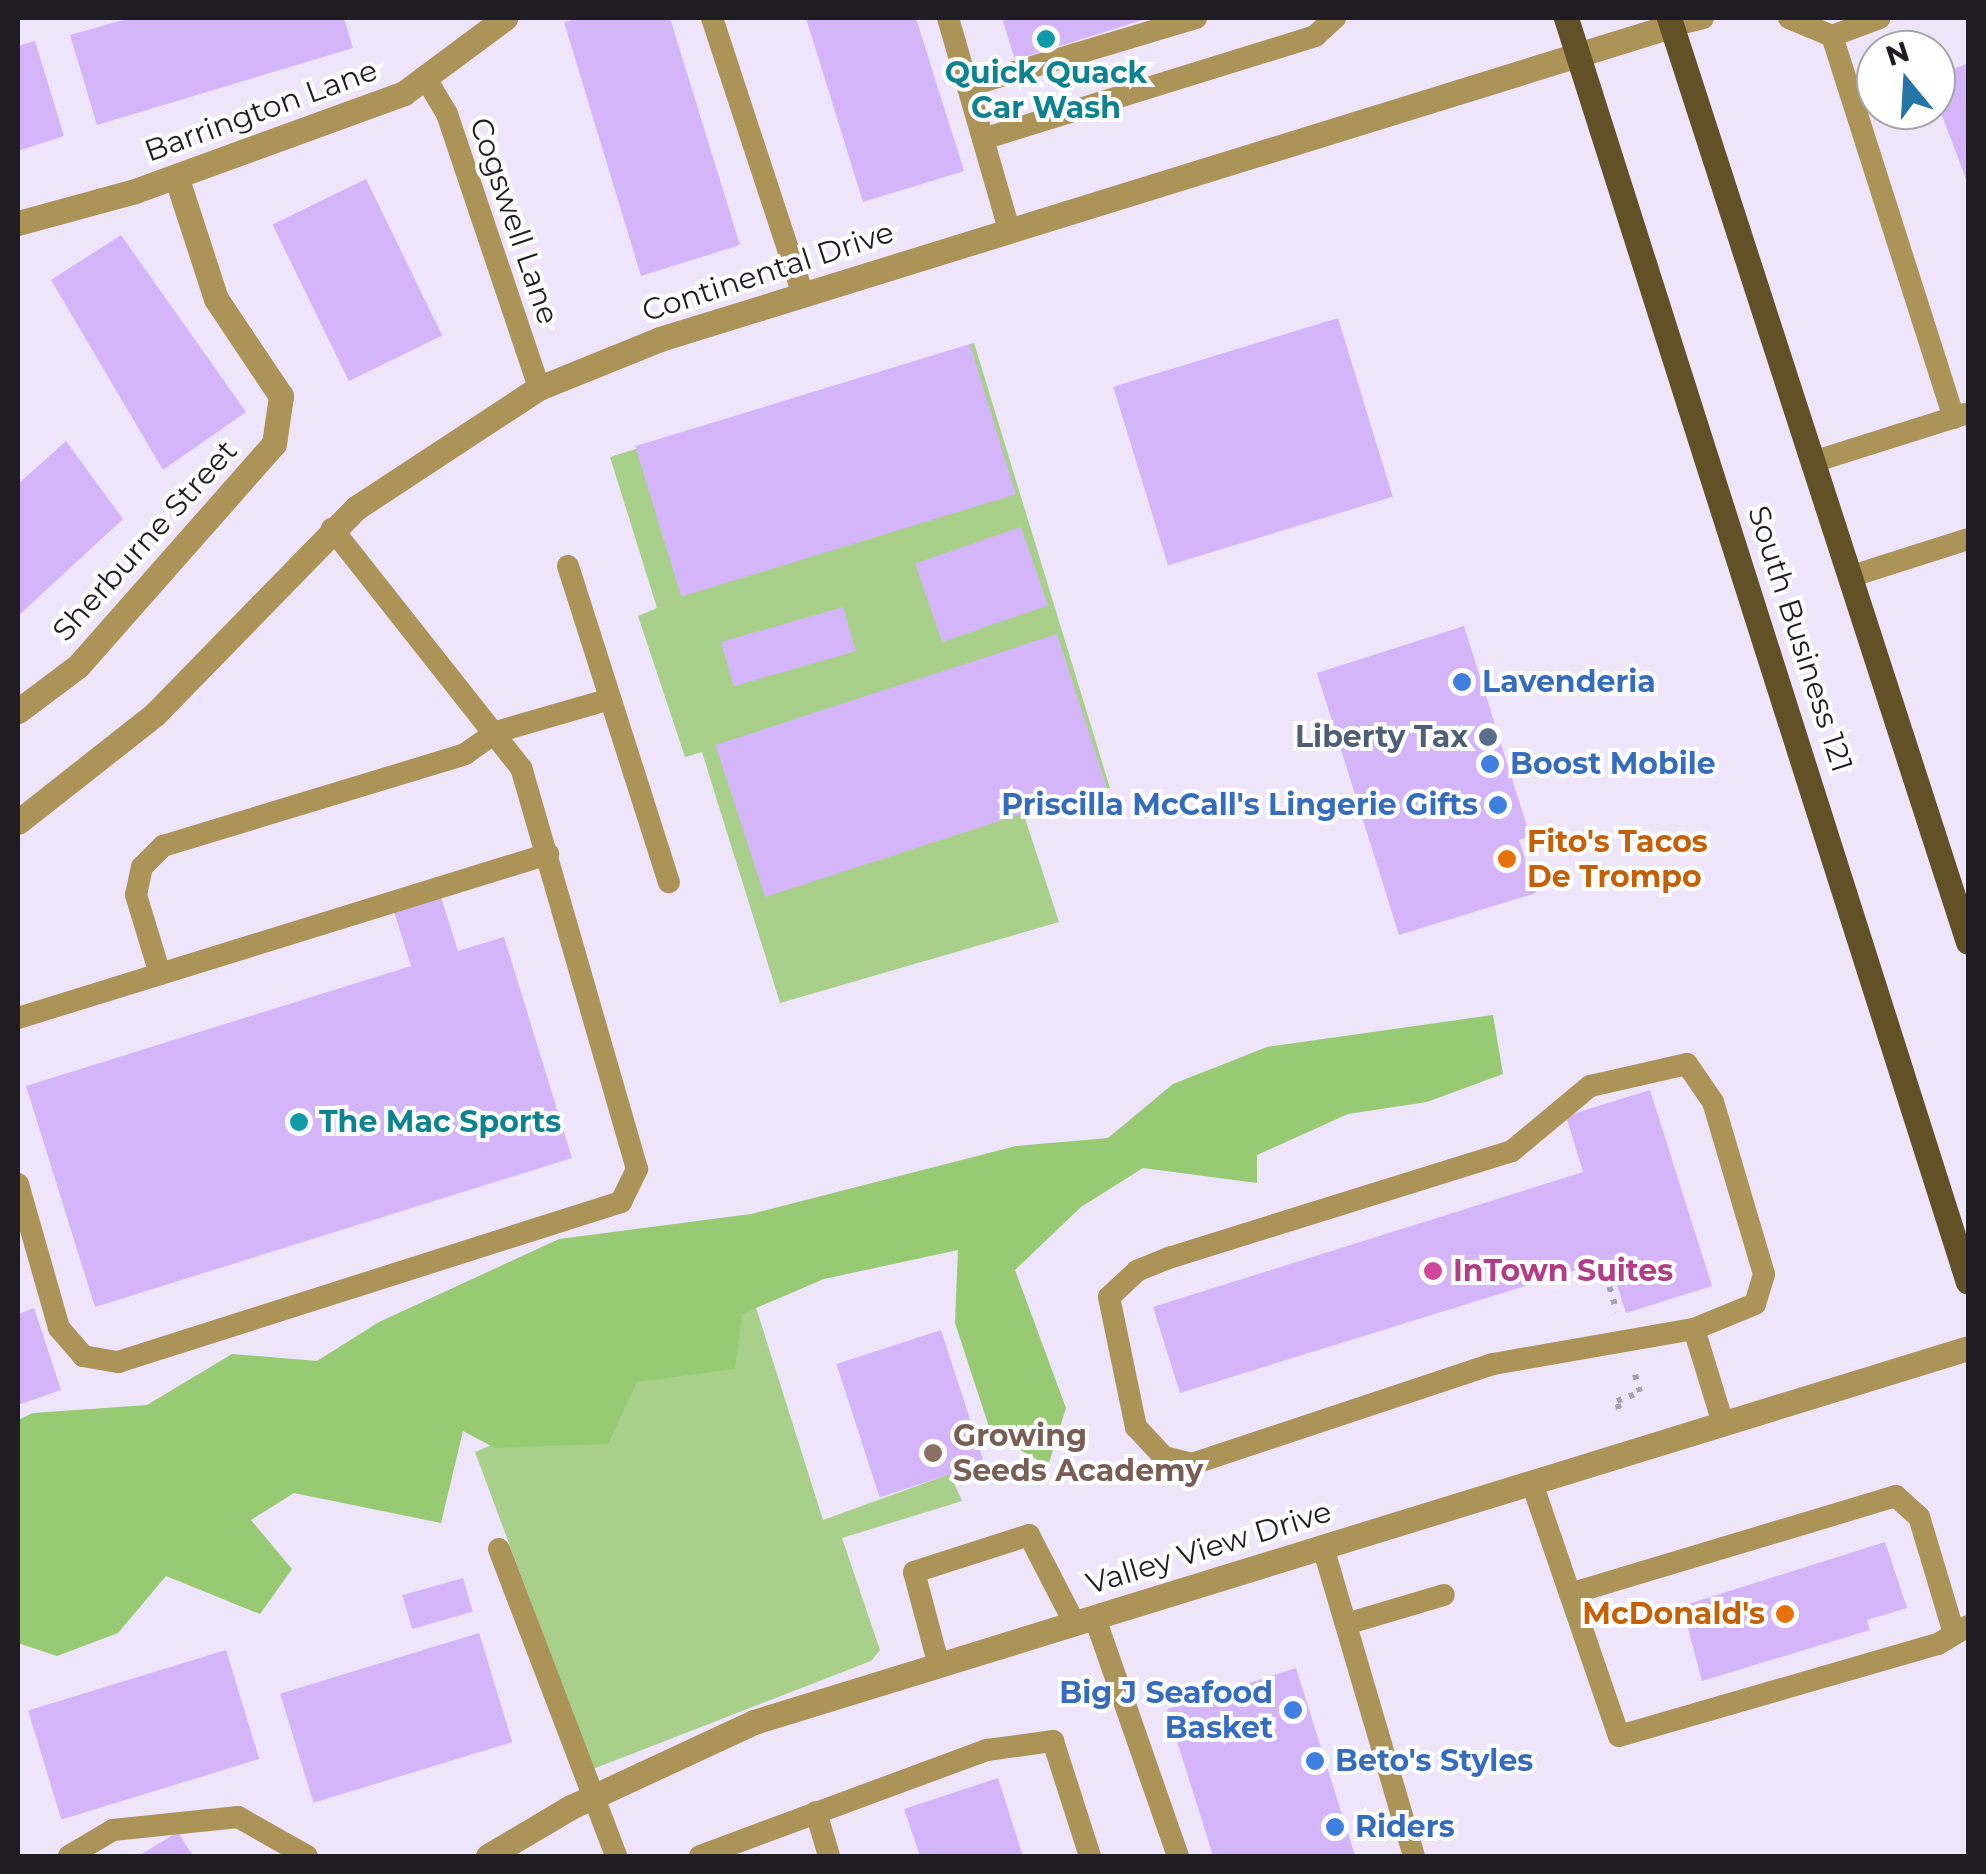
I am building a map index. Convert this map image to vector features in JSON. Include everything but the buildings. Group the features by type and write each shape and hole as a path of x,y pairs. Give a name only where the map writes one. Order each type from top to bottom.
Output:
{"main road":[{"name":"South Business 121","path":"1566,18 1968,1282"},
{"path":"1670,22 1816,461 1968,942"}],"street":[{"name":"Barrington Lane","path":"18,223 176,176 404,93 505,18"},
{"name":"Continental Drive","path":"18,822 155,714 332,529 422,459 539,388 804,294 1670,22"},
{"name":"Sherburne Street","path":"18,711 78,666 274,444 281,396 216,299 176,176"},
{"name":"Valley View Drive","path":"488,1856 594,1796 754,1722 1968,1348"}],"lane":[{"path":"712,18 804,294"},
{"path":"948,18 1010,230"},
{"path":"968,86 1196,18"},
{"path":"984,139 1315,36 1335,18"},
{"path":"1670,22 1703,18"},
{"path":"1789,18 1832,36 1880,18"},
{"path":"1816,461 1961,416 1832,36"},
{"name":"Cogswell Lane","path":"425,77 447,114 539,388"},
{"path":"18,1184 60,1328 83,1356 118,1362 621,1202 637,1168 521,768 332,529"},
{"path":"1852,576 1968,539"},
{"path":"568,566 669,882"},
{"path":"160,974 136,895 142,867 162,846 464,754 496,732 610,698"},
{"path":"18,1018 548,854"},
{"path":"1686,1064 1712,1102 1764,1274 1755,1304 1694,1329 1493,1364 1192,1464 1164,1457 1136,1427 1109,1297 1138,1271 1171,1257 1512,1151 1590,1086 1686,1064"},
{"path":"1694,1329 1723,1423"},
{"path":"1532,1482 1570,1594 1619,1736 1938,1644 1961,1628 1919,1517 1896,1496 1570,1594"},
{"path":"939,1666 914,1572 1030,1535 1085,1621 1178,1856"},
{"path":"1322,1547 1414,1856"},
{"path":"500,1549 616,1856"},
{"path":"1346,1624 1444,1595"},
{"path":"700,1856 987,1750 1053,1741 1090,1856"},
{"path":"816,1812 829,1856"},
{"path":"69,1856 113,1830 238,1818 307,1856"}],"green space":[{"path":"974,343 1110,788 1025,818 1059,922 780,1003 702,752 685,757 638,616 657,608 610,457"},
{"path":"1493,1015 1503,1074 1427,1102 1348,1114 1257,1155 1257,1183 1143,1168 1081,1207 1015,1270 1066,1408 1048,1466 991,1433 955,1323 958,1250 824,1279 742,1314 735,1369 637,1382 608,1444 495,1448 463,1431 441,1523 294,1493 251,1520 292,1569 260,1614 166,1576 118,1633 57,1656 18,1643 18,1420 33,1413 147,1405 232,1354 317,1361 379,1322 559,1239 751,1214 1016,1146 1108,1138 1173,1084 1267,1047"},
{"path":"754,1301 823,1520 950,1474 962,1501 842,1538 880,1650 871,1661 593,1769 475,1452 562,1415"}],"place":[{"name":"Quick Quack Car Wash","path":"1046,39"},
{"name":"Lavenderia","path":"1462,682"},
{"name":"Liberty Tax","path":"1488,737"},
{"name":"Boost Mobile","path":"1490,764"},
{"name":"Priscilla McCall's Lingerie Gifts","path":"1498,805"},
{"name":"Fito's Tacos De Trompo","path":"1507,859"},
{"name":"The Mac Sports","path":"299,1122"},
{"name":"InTown Suites","path":"1433,1271"},
{"name":"Growing Seeds Academy","path":"933,1453"},
{"name":"McDonald's","path":"1785,1614"},
{"name":"Big J Seafood Basket","path":"1293,1710"},
{"name":"Beto's Styles","path":"1315,1761"},
{"name":"Riders","path":"1335,1827"}]}
